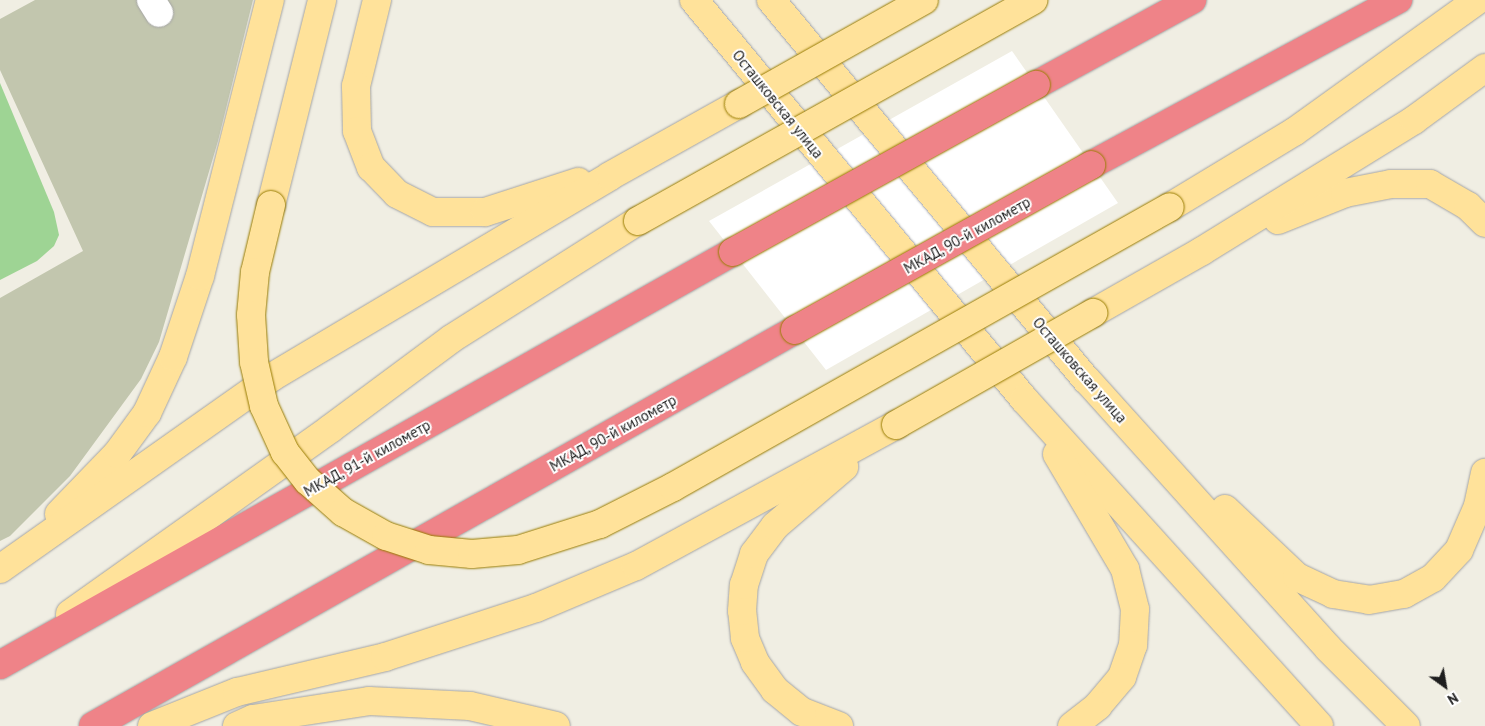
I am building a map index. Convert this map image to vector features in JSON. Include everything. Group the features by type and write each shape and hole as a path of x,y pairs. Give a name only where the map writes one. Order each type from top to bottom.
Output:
{"highway":[{"name":"МКАД, 91-й километр","path":"0,664 733,252 1192,0"},
{"name":"МКАД, 90-й километр","path":"93,726 795,330 1092,165 1398,0"}],"main road":[{"path":"0,569 77,498 117,454 154,397 173,357 200,276 270,0"},
{"path":"322,0 255,272 252,315 254,362 264,406 285,452 308,481 344,512 377,531 429,550 472,554 518,550 600,524 681,482 1170,206 1294,132 1478,0"},
{"path":"377,0 356,86 357,131 371,167 397,194 433,212 485,212 608,173"},
{"path":"681,0 724,38"},
{"name":"Осташковская улица","path":"694,0 1024,399 1319,726"},
{"name":"Осташковская улица","path":"771,0 1087,380 1328,648 1406,726"},
{"path":"0,569 98,502 185,436 272,378 608,173 653,152 924,0"},
{"path":"0,664 330,429 451,339 638,221 1034,0"},
{"path":"152,726 237,692 385,657 536,608 636,566 853,454 896,425 1202,251 1414,120 1485,68"},
{"path":"1202,251 1345,193 1390,184 1430,184 1468,206 1485,223"},
{"path":"1087,380 1297,577 1334,594 1369,600 1404,594 1433,578 1458,550 1478,506 1485,473"},
{"path":"1024,399 1125,569 1135,609 1133,645 1122,677 1098,706 1072,726"},
{"path":"839,726 802,712 775,690 755,662 745,638 742,611 744,584 754,554 774,526 853,454"},
{"path":"245,723 385,657"},
{"path":"245,723 369,701 470,706 556,726"}],"shaded area":[{"path":"35,0 253,0 218,141 159,342 141,379 70,476 10,536 0,541 0,298 83,251 0,70 0,19"}],"green space":[{"path":"0,83 54,212 59,235 54,246 37,261 0,280"}],"pier":[{"path":"1012,51 1118,203 826,370 709,221"}]}
